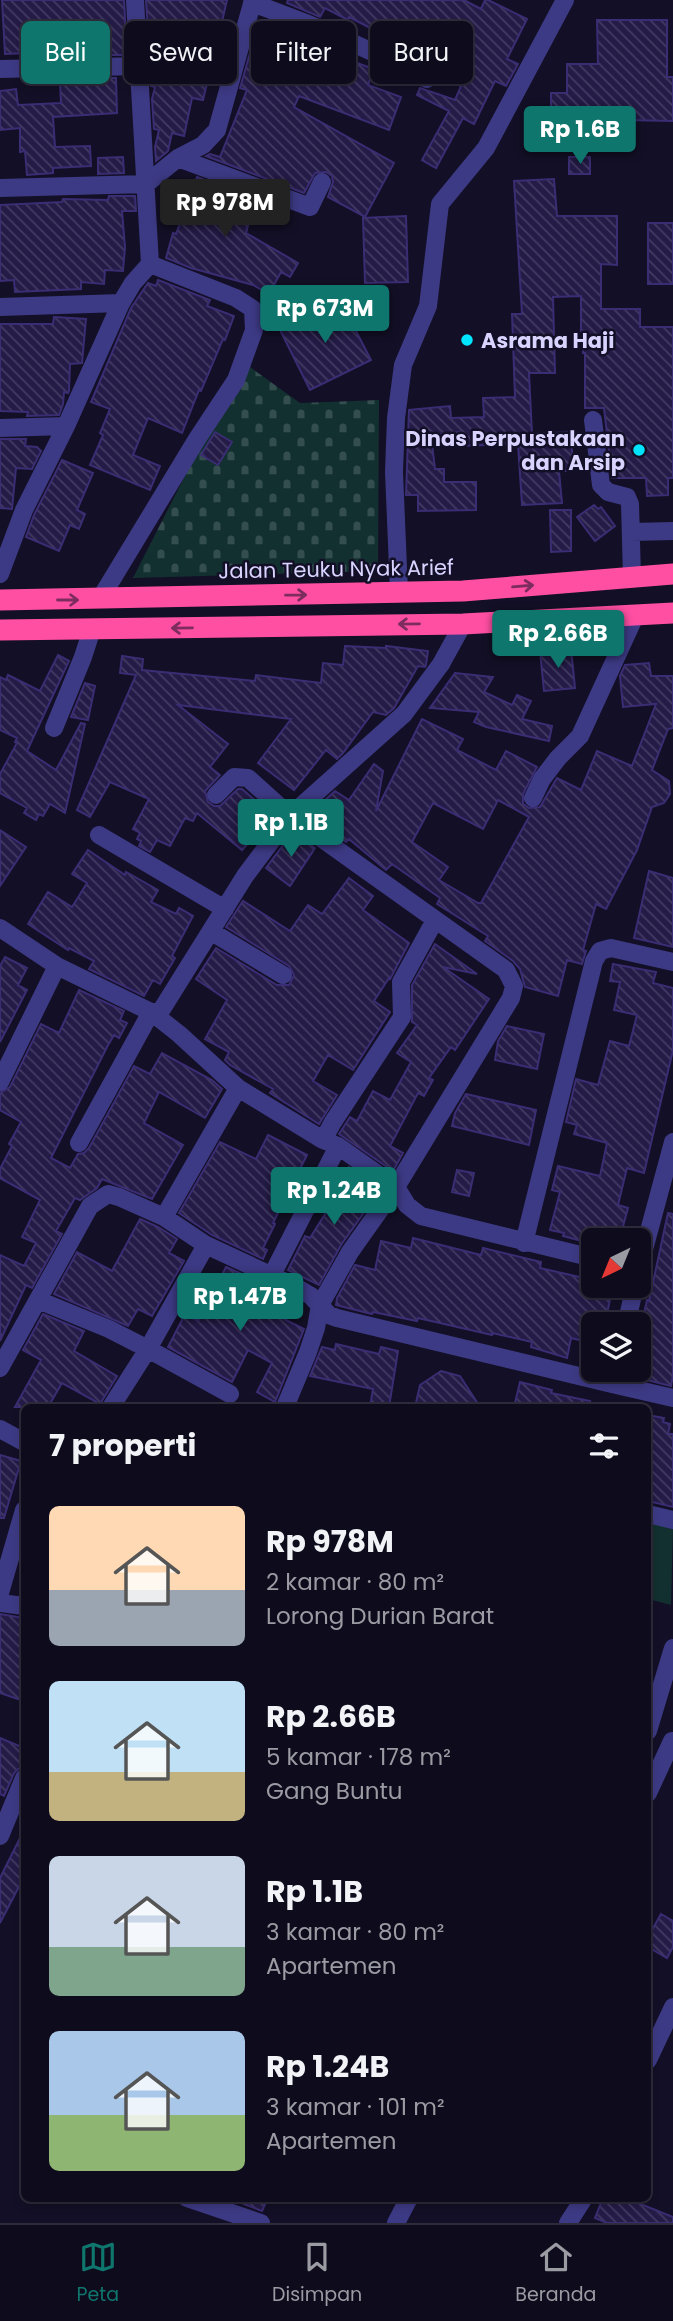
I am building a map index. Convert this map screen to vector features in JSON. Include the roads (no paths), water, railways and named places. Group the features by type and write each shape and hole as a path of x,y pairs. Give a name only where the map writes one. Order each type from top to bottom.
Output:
{"highway":[{"name":"Jalan Teuku Nyak Arief","path":"0,600 463,591 673,574"},
{"path":"0,630 463,624 673,613"}],"street":[{"path":"135,0 137,21"},
{"path":"399,592 394,472 396,418 403,365 428,306 440,204 486,148 565,0"},
{"path":"0,188 146,184 178,158 203,145 217,130 252,2 370,50"},
{"path":"0,69 124,66"},
{"path":"0,574 24,510 66,426 121,303 133,283 150,264 141,84"},
{"path":"178,158 310,207 322,181"},
{"path":"100,599 236,380 254,330 253,309 236,298 150,264"},
{"path":"0,307 121,303"},
{"path":"593,420 601,485 608,492 627,498 630,504 632,577"},
{"path":"0,428 66,426"},
{"path":"631,532 673,531"},
{"path":"533,798 550,768 580,736 635,616"},
{"path":"151,1012 162,1009 245,876 290,816 404,714 441,664 463,624"},
{"path":"54,728 92,629"},
{"path":"216,795 234,777 248,778 290,816 506,970 514,986 511,998 396,1187 350,1252 320,1305 312,1340 286,1404"},
{"path":"99,835 225,909"},
{"path":"272,1275 331,1143 333,1122 402,1017 401,982 435,920"},
{"path":"0,928 57,966 151,1012 238,1088 331,1143 396,1187 407,1205 421,1216 581,1255"},
{"path":"212,932 283,975"},
{"path":"524,1243 594,961 600,951 611,948 673,962"},
{"path":"0,1082 57,966"},
{"path":"79,1143 151,1012"},
{"path":"164,1217 238,1088"},
{"path":"650,1228 673,1142"},
{"path":"0,1368 90,1206 108,1194 119,1196 164,1217 206,1245 272,1275 311,1297 329,1315 337,1318 581,1370"},
{"path":"113,1404 148,1349 206,1245"},
{"path":"38,1300 109,1329 230,1394"},
{"path":"628,1382 673,1398"},
{"path":"0,1429 21,1440"},
{"path":"651,1515 673,1520"},
{"path":"0,1593 21,1520"},
{"path":"0,1603 21,1606"},
{"path":"651,1720 673,1648"},
{"path":"651,1731 673,1742 651,1787"},
{"path":"0,1836 21,1785"},
{"path":"651,2054 673,2007"},
{"path":"199,2202 261,2223"},
{"path":"396,2223 408,2202"},
{"path":"568,2223 581,2202"}],"place":[{"name":"Asrama Haji","path":"467,340"},
{"name":"Dinas Perpustakaan dan Arsip","path":"639,450"}]}
